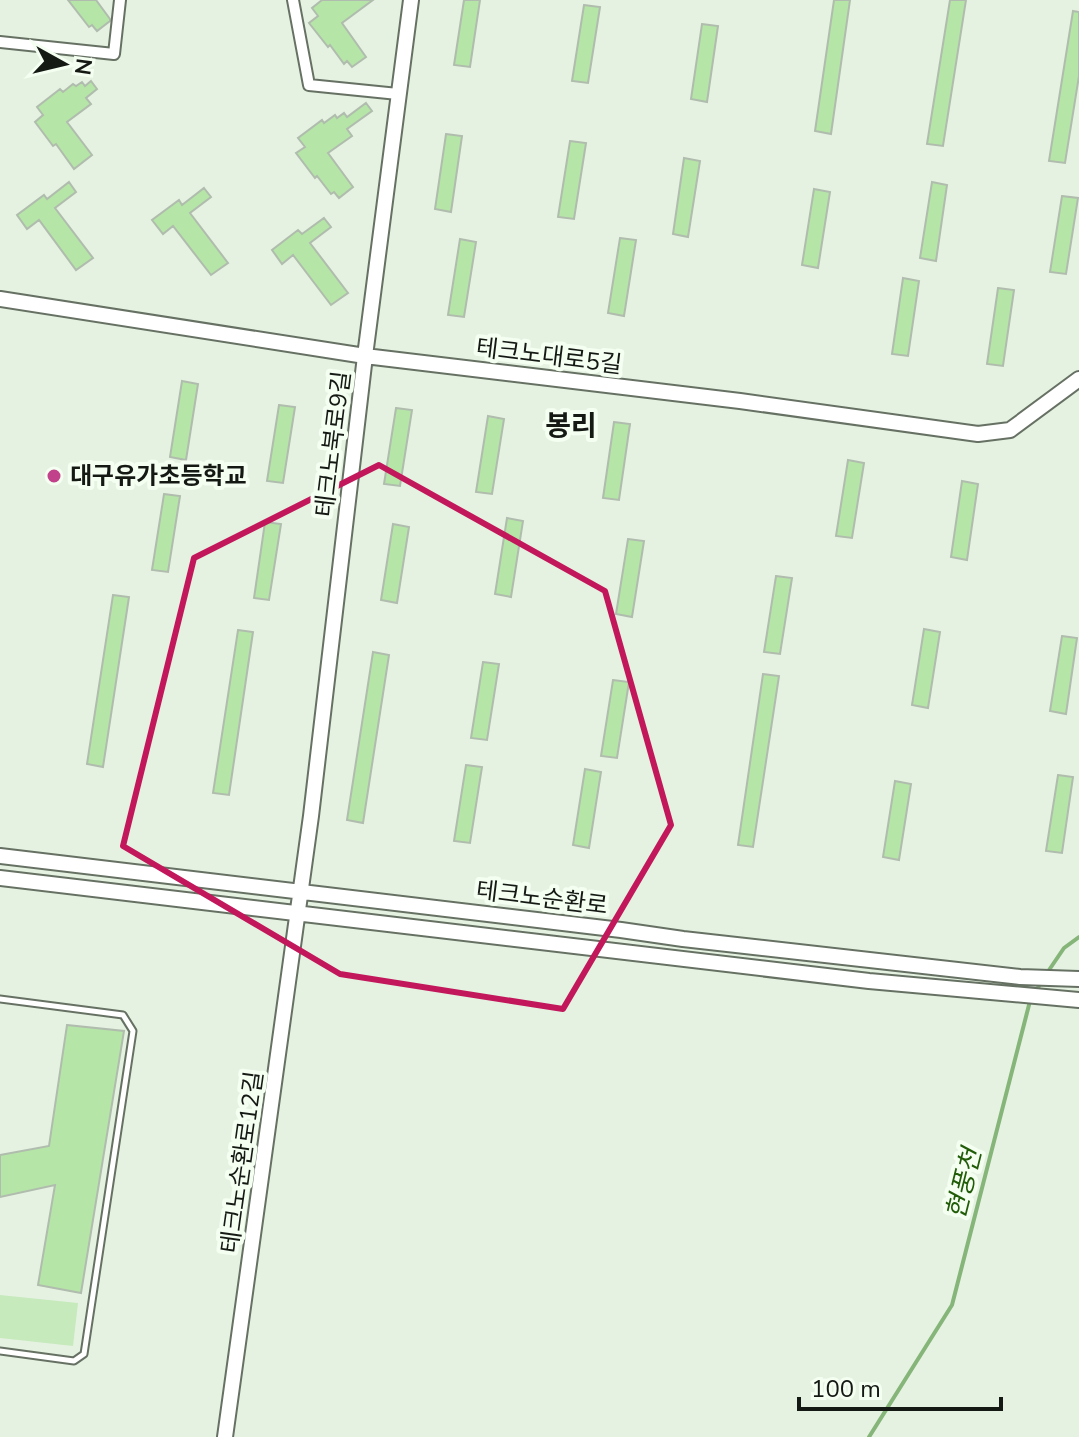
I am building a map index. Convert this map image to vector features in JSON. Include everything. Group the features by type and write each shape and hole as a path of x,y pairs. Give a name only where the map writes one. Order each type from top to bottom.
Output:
{"street":[{"path":"0,42 114,54 120,0"},
{"path":"293,0 309,85 398,94"},
{"name":"테크노북로9길","path":"301,893 411,0"},
{"name":"테크노대로5길","path":"0,299 365,356 740,401 978,434 1010,430 1079,379"},
{"name":"테크노순환로","path":"0,856 699,941 1029,977 1079,979"},
{"name":"테크노순환로","path":"0,878 869,981 1079,1000"},
{"name":"테크노순환로12길","path":"225,1437 301,893"}],"lane":[{"path":"0,999 123,1015 133,1031 84,1354 74,1361 0,1351"}],"highlighted area":[{"path":"379,465 605,591 671,825 563,1009 340,974 123,846 194,558"}],"green space":[{"path":"0,1295 78,1303 73,1346 0,1338"}],"building":[{"path":"68,0 96,0 110,21 97,31 92,25 89,27"},
{"path":"322,0 373,0 342,23 366,57 352,67 347,61 344,64 309,23 318,16 312,8"},
{"path":"464,0 480,0 470,67 454,65"},
{"path":"834,0 850,0 831,134 815,131"},
{"path":"950,0 966,0 943,146 927,144"},
{"path":"584,5 600,7 588,83 572,81"},
{"path":"1073,11 1079,12 1079,76 1065,163 1049,161"},
{"path":"702,24 718,26 707,102 691,99"},
{"path":"91,81 97,89 86,98 91,104 67,122 92,155 74,169 35,122 43,115 37,107 60,89 63,92 73,84 76,86 82,82 85,86"},
{"path":"366,103 372,111 347,129 352,136 328,153 353,187 339,198 334,192 331,194 317,176 315,178 296,153 305,147 298,138 322,120 324,123 344,113 347,117"},
{"path":"446,134 462,136 451,212 435,209"},
{"path":"570,141 586,143 574,219 558,217"},
{"path":"684,158 700,161 688,237 673,234"},
{"path":"69,182 76,192 55,208 93,258 76,270 39,220 27,229 17,215 44,195 47,199"},
{"path":"932,182 947,185 936,261 920,258"},
{"path":"204,188 211,197 190,213 228,263 211,275 173,226 163,234 152,220 179,200 182,205"},
{"path":"814,189 830,192 818,268 802,265"},
{"path":"1062,196 1078,198 1066,274 1050,272"},
{"path":"324,218 331,227 310,243 348,293 331,305 293,255 282,264 272,250 298,230 302,234"},
{"path":"620,238 636,240 624,316 608,313"},
{"path":"460,239 476,242 464,317 448,315"},
{"path":"903,278 919,281 908,356 892,354"},
{"path":"998,288 1014,290 1003,366 987,364"},
{"path":"182,381 198,384 186,460 170,457"},
{"path":"279,405 295,407 283,483 267,481"},
{"path":"396,408 412,410 400,486 384,484"},
{"path":"488,416 504,419 492,494 476,492"},
{"path":"614,422 630,424 619,500 603,498"},
{"path":"848,460 864,463 852,538 836,536"},
{"path":"962,481 978,484 967,560 951,557"},
{"path":"164,494 180,496 168,572 152,570"},
{"path":"507,518 523,521 511,597 495,594"},
{"path":"265,522 281,524 269,600 254,598"},
{"path":"393,524 409,527 397,603 381,600"},
{"path":"628,539 644,541 632,617 616,614"},
{"path":"776,576 792,578 780,654 764,652"},
{"path":"113,595 129,597 103,767 87,764"},
{"path":"924,629 940,632 928,708 912,705"},
{"path":"238,630 253,632 229,795 213,793"},
{"path":"1062,636 1077,638 1066,714 1050,711"},
{"path":"373,652 389,655 363,823 347,820"},
{"path":"483,662 499,664 487,740 471,738"},
{"path":"763,674 779,676 753,847 738,845"},
{"path":"613,680 629,682 617,758 601,756"},
{"path":"466,765 482,767 470,843 454,841"},
{"path":"585,769 601,772 589,848 573,845"},
{"path":"1058,775 1073,777 1062,853 1046,851"},
{"path":"895,781 911,784 899,860 883,857"},
{"path":"67,1025 124,1031 81,1293 38,1285 55,1185 0,1197 0,1155 49,1146"}],"waterway":[{"name":"현풍천","path":"1047,973 1064,948 1079,937"},
{"name":"현풍천","path":"869,1437 952,1305 1030,1001 1042,981"}],"place":[{"name":"대구유가초등학교","path":"54,476"}],"district":[{"name":"봉리","path":"571,426"}]}
